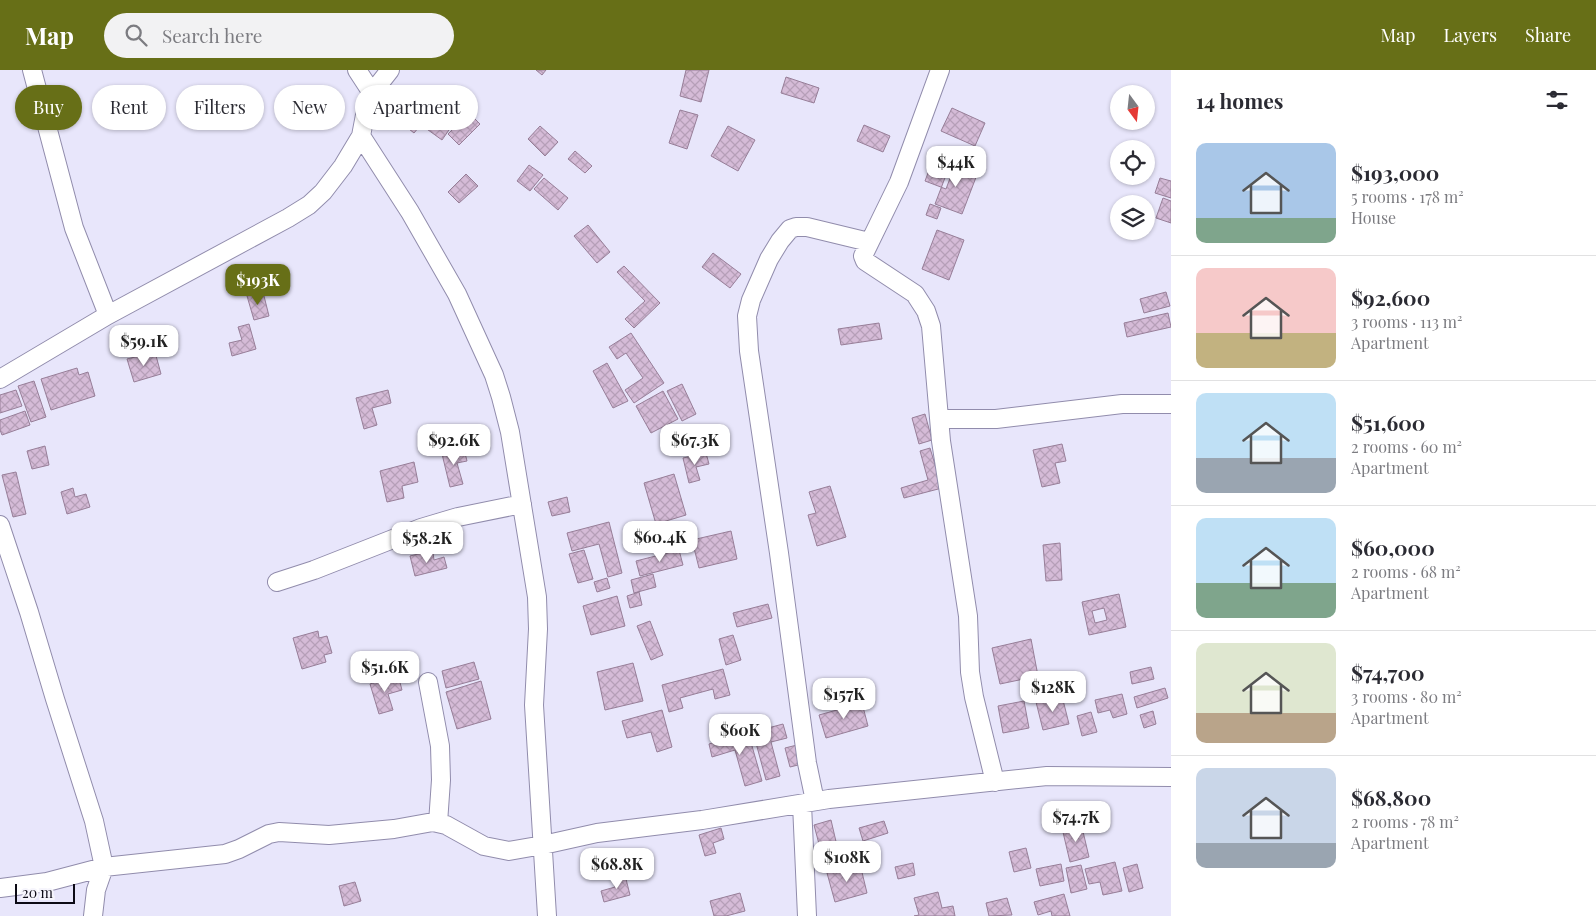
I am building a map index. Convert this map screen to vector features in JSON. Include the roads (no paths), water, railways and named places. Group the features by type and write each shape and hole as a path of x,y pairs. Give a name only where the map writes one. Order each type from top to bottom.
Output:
{"street":[{"path":"32,70 74,228 108,316"},
{"path":"357,70 367,85"},
{"path":"378,85 390,70"},
{"path":"940,70 899,182 863,255 864,258 915,294 923,306 931,326 941,441 968,616 971,680 995,782"},
{"path":"0,378 108,316 310,205 323,192 343,166 361,136 362,130"},
{"path":"361,136 410,212 457,294 494,375 510,432 537,597 538,629 534,705 547,916"},
{"path":"807,916 808,802 806,762 779,553 749,351 747,316 751,300 769,259 790,229 807,227 869,242"},
{"path":"939,420 996,419 1113,405 1171,404"},
{"path":"278,582 421,528 458,517 522,504"},
{"path":"0,525 94,821 104,867 96,890 93,916"},
{"path":"428,682 440,746 441,780 438,823"},
{"path":"0,888 47,882 104,867 226,854 269,834 279,832 329,834 394,829 432,822 446,826 484,846 502,850 514,850 543,846 597,833 702,820 808,802 1047,776 1171,777"}]}
